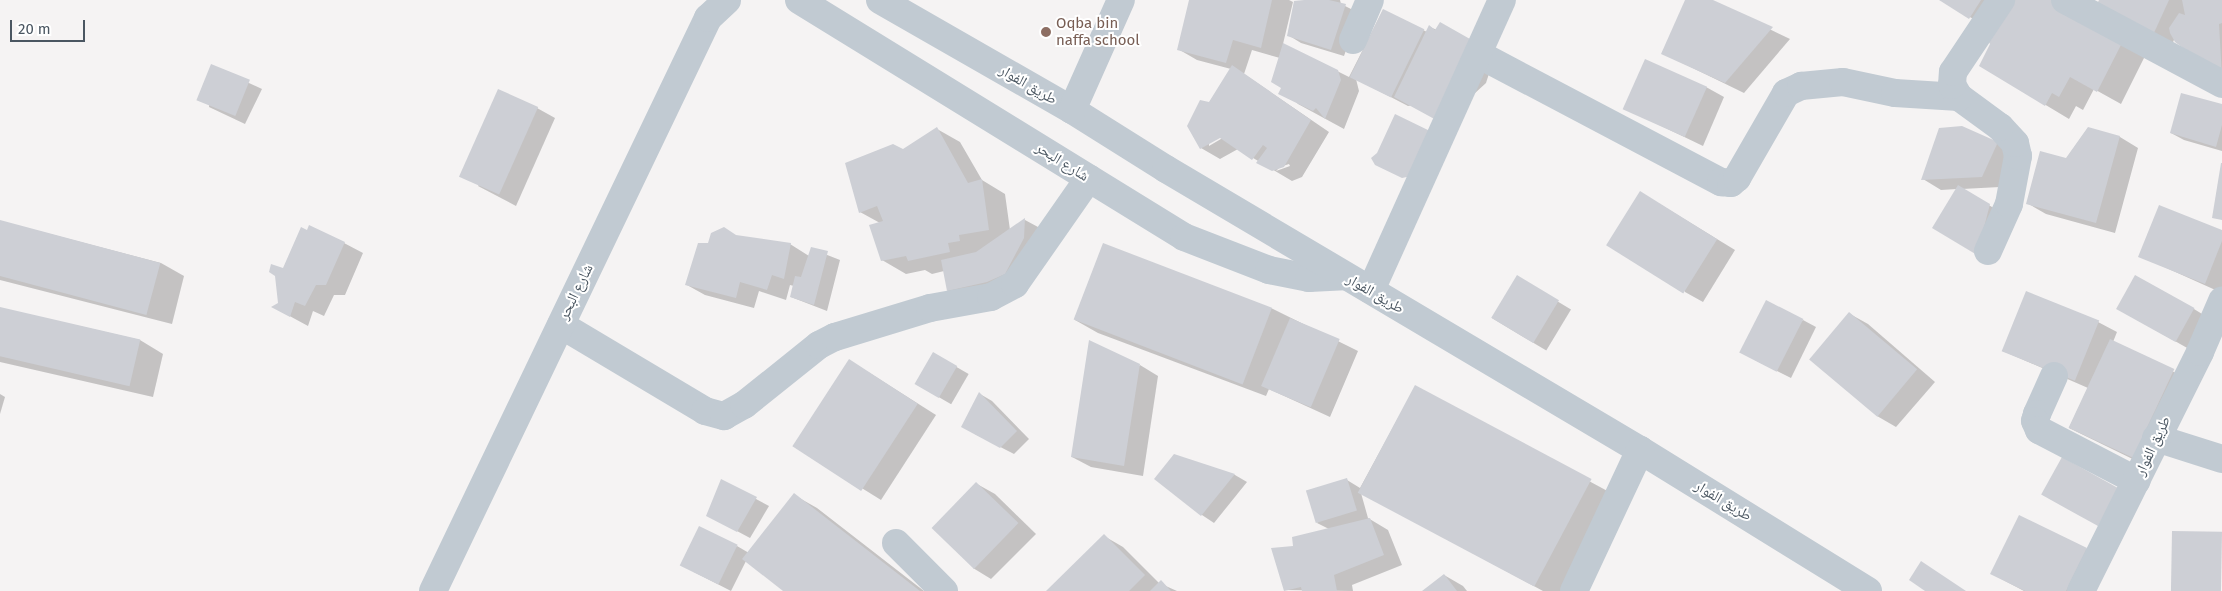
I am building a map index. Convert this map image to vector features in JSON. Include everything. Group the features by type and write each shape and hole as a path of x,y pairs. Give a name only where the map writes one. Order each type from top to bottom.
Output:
{"street":[{"name":"شارع البحر","path":"433,591 708,18 727,0"},
{"name":"شارع البحر","path":"799,0 1184,237 1233,259 1309,278 1344,276"},
{"name":"طريق الفوار","path":"880,0 1072,110 1344,276 1371,290 1640,450 1868,591"},
{"path":"1072,110 1121,0"},
{"path":"1353,40 1370,0"},
{"path":"1371,290 1502,0"},
{"path":"1988,251 2008,204 2018,156 2015,143 2000,127 1959,97 1952,85 1953,72 2001,0"},
{"path":"2065,0 2222,84"},
{"path":"1478,54 1721,182 1731,183 1737,178 1786,93 1800,86 1843,82 1894,93 1959,97"},
{"path":"561,325 705,411 724,416 744,405 819,345 835,337 930,308 991,297 1015,284 1088,178"},
{"name":"طريق الفوار","path":"2081,591 2200,352 2222,300"},
{"path":"2054,376 2037,414 2036,421 2039,430 2137,481"},
{"path":"2156,438 2222,458"},
{"path":"1574,591 1640,450"},
{"path":"896,543 944,591"}],"building":[{"path":"1189,0 1272,0 1261,48 1233,40 1226,63 1177,50"},
{"path":"1329,0 1346,4 1331,50 1287,36 1294,1"},
{"path":"1685,0 1713,0 1773,27 1725,83 1661,54"},
{"path":"1939,0 1981,0 1969,19"},
{"path":"2012,0 2053,0 2123,41 2097,92 2070,77 2059,97 2052,93 2045,106 1979,66 1990,44 1986,37"},
{"path":"2099,0 2169,0 2153,35 2095,8"},
{"path":"2182,0 2222,0 2222,23 2219,24 2222,77 2175,42 2170,33 2169,28 2179,13 2185,15"},
{"path":"1383,9 1424,29 1391,97 1350,77"},
{"path":"1440,22 1477,43 1438,121 1394,97 1429,25 1435,30"},
{"path":"1283,43 1338,70 1341,80 1325,119 1316,108 1313,111 1278,94 1281,88 1271,82"},
{"path":"1645,59 1707,87 1685,137 1623,109"},
{"path":"211,64 250,80 235,116 196,100"},
{"path":"1232,65 1311,120 1284,167 1272,171 1256,163 1267,148 1263,145 1252,160 1220,138 1200,149 1187,126 1200,100 1209,102"},
{"path":"498,89 538,107 499,195 459,177"},
{"path":"2181,93 2222,104 2222,125 2216,147 2170,133"},
{"path":"1395,114 1432,132 1416,175 1402,178 1375,165 1371,158 1377,153"},
{"path":"1962,126 1998,142 1982,177 1921,180 1939,128"},
{"path":"937,127 968,183 982,179 989,230 959,235 960,241 948,243 950,252 908,261 906,256 881,261 869,225 883,221 877,206 859,213 845,163 893,144 903,149"},
{"path":"2088,127 2120,136 2096,223 2026,204 2040,151 2066,158"},
{"path":"2222,163 2222,220 2212,218"},
{"path":"1958,185 1990,204 1977,255 1932,228"},
{"path":"1640,191 1717,239 1683,293 1606,245"},
{"path":"2159,205 2222,230 2222,241 2205,284 2138,257"},
{"path":"1025,218 1024,238 1005,274 987,282 947,291 941,260 976,252"},
{"path":"0,220 160,263 146,315 0,276"},
{"path":"309,225 345,242 326,285 316,285 305,306 295,302 290,317 271,307 278,303 275,276 269,272 271,264 283,268 301,227 307,230"},
{"path":"724,227 736,235 791,243 784,279 772,275 767,290 740,282 736,298 685,285 698,243 708,243 711,233"},
{"path":"1103,243 1272,308 1243,384 1074,320"},
{"path":"811,247 828,251 814,305 790,297 795,276 801,277"},
{"path":"1517,275 1559,300 1533,343 1491,318"},
{"path":"2135,275 2194,308 2176,342 2116,309"},
{"path":"2026,291 2099,321 2075,381 2002,351"},
{"path":"1766,300 1803,319 1777,372 1739,353"},
{"path":"0,307 140,339 130,386 0,356"},
{"path":"1849,312 1917,369 1877,417 1809,359"},
{"path":"1290,318 1340,339 1311,407 1261,386"},
{"path":"2110,339 2174,369 2133,458 2069,428"},
{"path":"1089,340 1140,364 1124,466 1071,457"},
{"path":"933,352 957,366 939,398 914,384"},
{"path":"849,359 918,404 861,491 792,446"},
{"path":"1415,385 1592,479 1534,587 1358,493"},
{"path":"979,392 1017,431 1000,448 961,427"},
{"path":"1174,454 1235,474 1201,516 1154,479"},
{"path":"2062,457 2119,489 2098,526 2041,495"},
{"path":"1347,478 1357,511 1316,523 1306,491"},
{"path":"721,479 757,497 737,532 706,516"},
{"path":"976,482 1018,523 974,569 932,528"},
{"path":"794,493 920,591 783,591 742,559"},
{"path":"2019,515 2087,548 2066,591 2025,591 1990,574"},
{"path":"1370,518 1384,555 1334,575 1337,591 1302,591 1301,587 1284,591 1271,548 1293,546 1292,537"},
{"path":"699,526 738,545 718,584 680,566"},
{"path":"2172,531 2222,532 2221,591 2171,591"},
{"path":"1104,534 1145,575 1129,591 1046,591"},
{"path":"1921,561 1966,591 1925,591 1909,580"},
{"path":"1444,574 1457,591 1422,591"},
{"path":"1161,580 1171,591 1150,591"}],"place":[{"name":"Oqba bin naffa school","path":"1046,32"}]}
